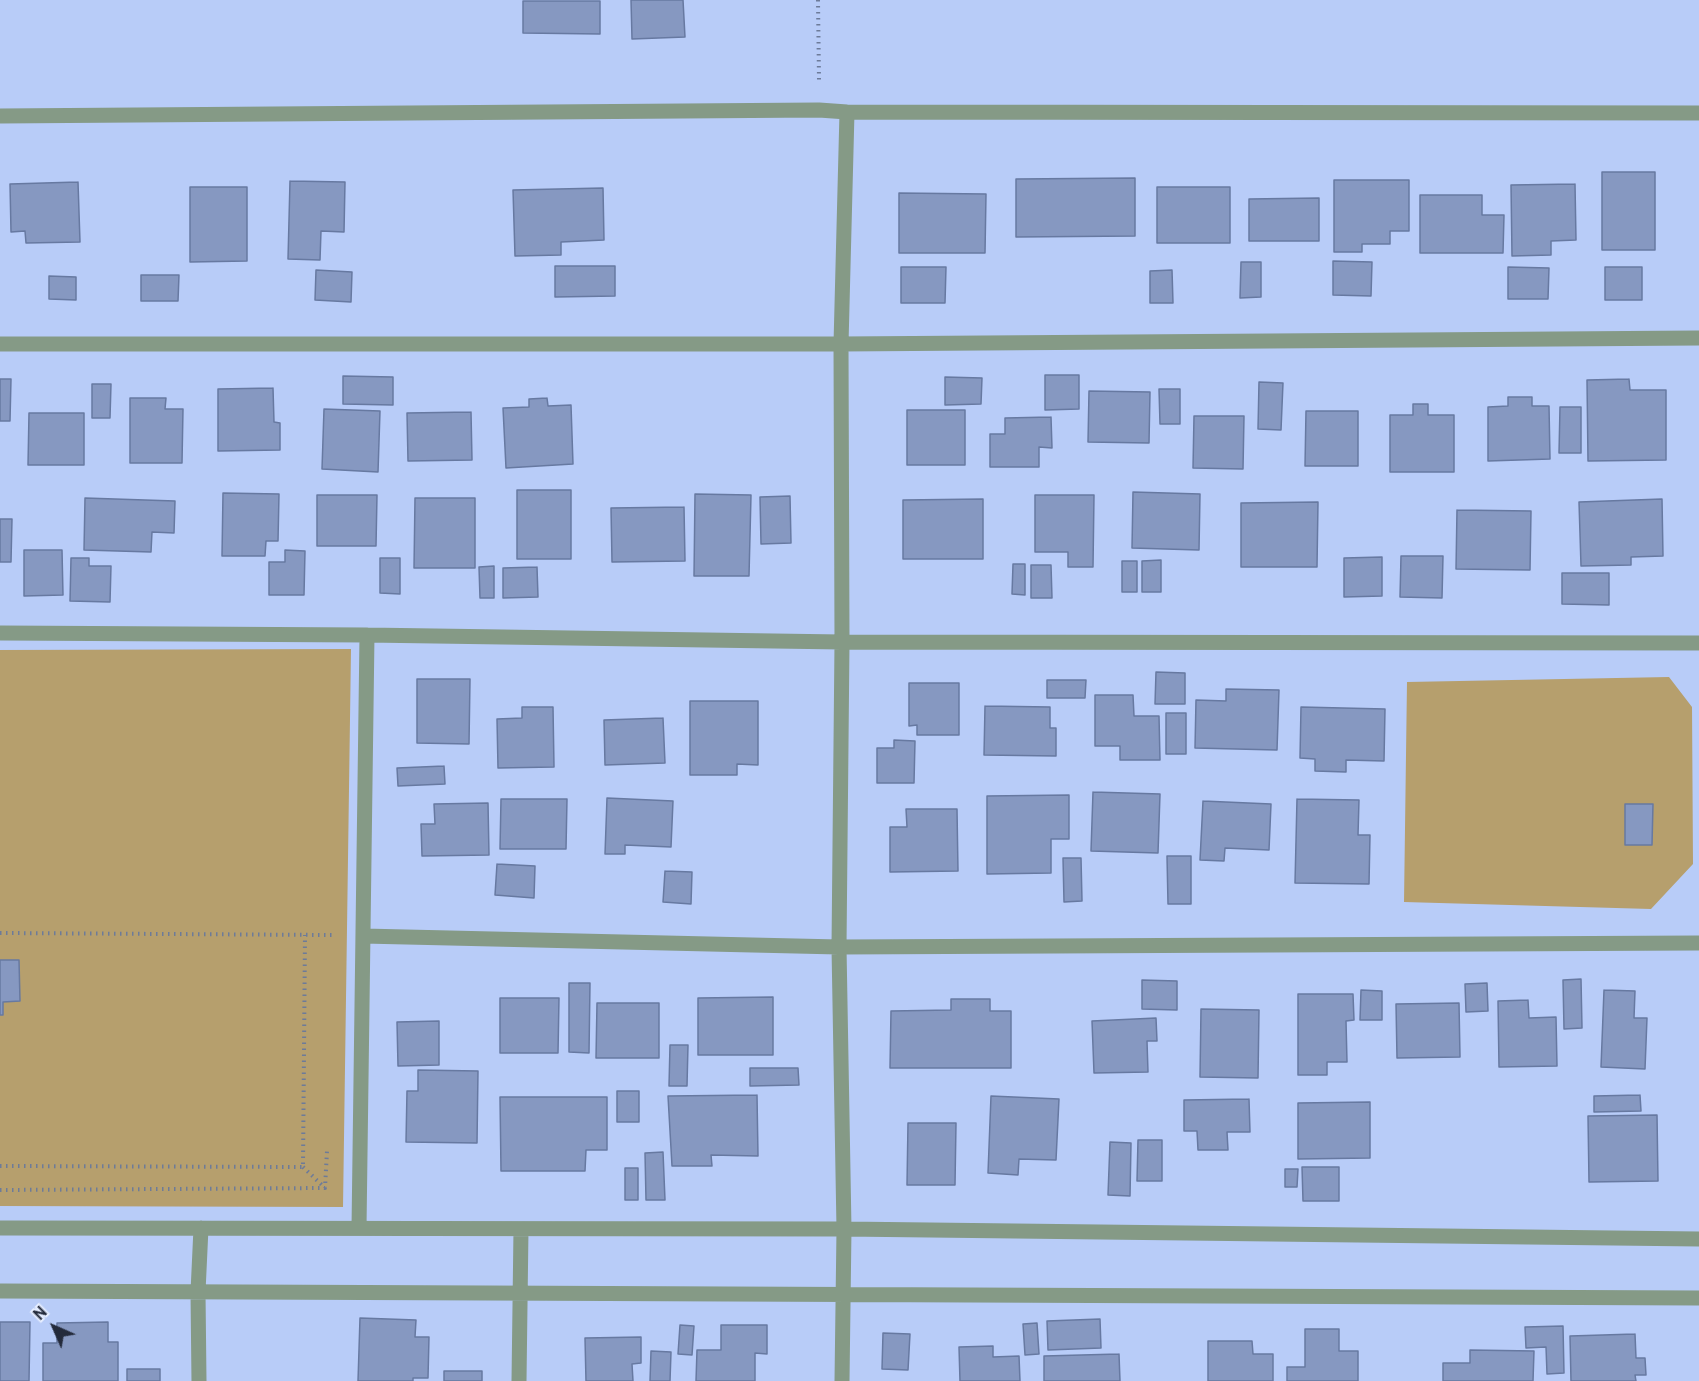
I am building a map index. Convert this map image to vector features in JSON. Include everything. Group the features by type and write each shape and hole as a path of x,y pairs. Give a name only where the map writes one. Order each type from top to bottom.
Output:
{"street":[{"path":"0,116 819,110 847,112 1699,113"},
{"path":"842,1381 844,1229 839,946 842,344 847,112"},
{"path":"0,344 842,344 1699,338"},
{"path":"0,633 367,635 842,642 1699,644"},
{"path":"359,1228 367,635"},
{"path":"363,936 839,946 1699,943"},
{"path":"0,1228 844,1229 1699,1239"},
{"path":"199,1381 198,1292 201,1228"},
{"path":"519,1381 521,1229"},
{"path":"0,1291 1699,1298"}],"path":[{"path":"818,0 819,110"},
{"path":"0,933 363,936"},
{"path":"303,1167 305,935"},
{"path":"325,1188 327,1142"},
{"path":"0,1166 303,1167 325,1188"},
{"path":"0,1190 325,1188"}],"shaded area":[{"path":"351,649 343,1207 0,1206 0,650"},
{"path":"1669,677 1692,707 1693,864 1651,909 1404,902 1407,682"}],"building":[{"path":"631,0 683,0 685,37 632,39"},
{"path":"523,1 600,1 600,34 523,33"},
{"path":"1602,172 1655,172 1655,250 1602,250"},
{"path":"1135,178 1135,236 1016,237 1016,179"},
{"path":"1334,180 1409,180 1409,231 1390,231 1390,244 1362,244 1362,252 1334,252"},
{"path":"290,181 345,182 344,232 321,231 320,260 288,259"},
{"path":"78,182 80,242 26,243 25,231 11,232 10,184"},
{"path":"1575,184 1576,240 1551,241 1551,255 1512,256 1511,185"},
{"path":"190,187 247,187 247,261 190,262"},
{"path":"1157,187 1230,187 1230,243 1157,243"},
{"path":"603,188 604,240 561,242 561,255 515,256 513,190"},
{"path":"899,193 986,194 985,253 899,253"},
{"path":"1420,195 1482,195 1482,215 1504,215 1503,253 1420,253"},
{"path":"1319,198 1319,241 1249,241 1249,199"},
{"path":"1333,261 1372,262 1371,296 1333,295"},
{"path":"1241,262 1261,262 1261,297 1240,298"},
{"path":"555,266 615,266 615,296 555,297"},
{"path":"901,267 946,267 945,303 901,303"},
{"path":"1508,267 1549,268 1548,299 1508,299"},
{"path":"1605,267 1642,267 1642,300 1605,300"},
{"path":"316,270 352,272 351,302 315,300"},
{"path":"1172,270 1173,303 1150,303 1150,271"},
{"path":"141,275 179,275 178,301 141,301"},
{"path":"49,276 76,277 76,300 49,299"},
{"path":"1045,375 1079,375 1079,409 1045,410"},
{"path":"343,376 393,377 393,405 343,404"},
{"path":"945,377 982,378 981,404 945,405"},
{"path":"0,379 11,379 10,421 0,421"},
{"path":"1629,379 1630,390 1666,390 1666,460 1588,461 1587,380"},
{"path":"1259,382 1283,383 1281,430 1258,429"},
{"path":"92,384 111,384 110,418 92,418"},
{"path":"273,388 274,422 280,423 280,450 218,451 218,389"},
{"path":"1159,389 1180,389 1180,424 1160,424"},
{"path":"1089,391 1150,392 1149,443 1088,442"},
{"path":"1508,397 1532,397 1532,406 1549,406 1550,459 1488,461 1488,407 1508,406"},
{"path":"130,398 166,398 165,409 183,409 182,463 130,463"},
{"path":"547,398 548,406 571,405 573,464 506,468 503,408 529,407 529,399"},
{"path":"1413,404 1428,404 1428,415 1454,415 1454,472 1390,472 1390,415 1413,415"},
{"path":"1560,407 1581,407 1581,453 1559,453"},
{"path":"324,409 380,411 378,472 322,469"},
{"path":"907,410 965,410 965,465 907,465"},
{"path":"1306,411 1358,411 1358,466 1305,466"},
{"path":"471,412 472,460 408,461 407,413"},
{"path":"29,413 84,413 84,465 28,465"},
{"path":"1194,416 1244,416 1243,469 1193,468"},
{"path":"1051,417 1052,448 1039,447 1039,467 990,467 990,434 1005,434 1005,418"},
{"path":"517,490 571,490 571,559 517,559"},
{"path":"1133,492 1200,494 1199,550 1132,548"},
{"path":"223,493 279,494 278,541 266,541 265,556 222,556"},
{"path":"695,494 751,495 749,576 694,576"},
{"path":"317,495 377,495 376,546 317,546"},
{"path":"1035,495 1094,495 1093,567 1068,567 1068,552 1035,552"},
{"path":"790,496 791,543 761,544 760,497"},
{"path":"85,498 175,501 174,533 152,532 151,552 84,550"},
{"path":"415,498 475,498 475,568 414,568"},
{"path":"983,499 983,559 903,559 903,500"},
{"path":"1662,499 1663,556 1631,557 1631,565 1581,566 1579,502"},
{"path":"1318,502 1317,567 1241,567 1241,503"},
{"path":"684,507 685,561 612,562 611,508"},
{"path":"1457,510 1531,511 1530,570 1456,569"},
{"path":"0,519 12,519 11,562 0,562"},
{"path":"24,550 62,550 63,595 24,596"},
{"path":"285,550 305,551 304,595 269,595 269,562 285,562"},
{"path":"1401,556 1443,556 1442,598 1400,597"},
{"path":"1382,557 1382,596 1344,597 1344,558"},
{"path":"71,558 89,558 89,566 111,566 110,602 70,601"},
{"path":"380,558 400,558 400,594 380,593"},
{"path":"1161,560 1161,592 1142,592 1142,561"},
{"path":"1122,561 1137,561 1137,592 1122,592"},
{"path":"1013,564 1025,564 1025,595 1012,594"},
{"path":"1031,565 1051,565 1052,598 1031,598"},
{"path":"494,566 494,598 480,598 479,567"},
{"path":"537,567 538,597 503,598 503,568"},
{"path":"1562,573 1609,573 1609,605 1562,604"},
{"path":"1156,672 1185,673 1185,704 1155,704"},
{"path":"417,679 470,679 469,744 417,743"},
{"path":"1047,680 1086,680 1085,698 1047,698"},
{"path":"909,683 959,683 959,735 917,735 917,725 909,726"},
{"path":"1226,689 1279,690 1277,750 1195,748 1196,700 1226,701"},
{"path":"1095,695 1133,695 1134,716 1159,716 1160,760 1120,760 1120,746 1095,746"},
{"path":"690,701 758,701 758,765 737,764 737,775 690,775"},
{"path":"985,706 1050,707 1050,728 1056,728 1056,756 984,755"},
{"path":"522,707 553,707 554,767 498,768 497,719 522,718"},
{"path":"1301,707 1385,709 1384,761 1346,760 1346,772 1315,771 1315,759 1300,758"},
{"path":"1166,713 1186,713 1186,754 1166,754"},
{"path":"663,718 665,763 605,765 604,720"},
{"path":"894,740 915,741 914,783 877,783 877,748 894,748"},
{"path":"444,766 445,784 398,786 397,768"},
{"path":"1093,792 1160,794 1158,853 1091,851"},
{"path":"1069,795 1069,839 1051,839 1051,873 987,874 987,796"},
{"path":"607,798 673,801 671,847 625,845 625,854 605,854"},
{"path":"501,799 567,799 566,849 500,849"},
{"path":"1297,799 1359,800 1358,835 1370,835 1369,884 1295,883"},
{"path":"1203,801 1271,804 1269,850 1225,848 1224,861 1200,860"},
{"path":"488,803 489,855 422,856 421,824 435,824 434,804"},
{"path":"1625,804 1653,804 1652,845 1625,845"},
{"path":"906,809 957,809 958,871 890,872 890,827 907,827"},
{"path":"1167,856 1191,856 1191,904 1168,904"},
{"path":"1063,858 1081,858 1082,901 1064,902"},
{"path":"497,864 535,866 534,898 495,895"},
{"path":"665,871 692,872 691,904 663,902"},
{"path":"0,960 19,960 20,1001 3,1002 3,1015 0,1015"},
{"path":"1581,979 1582,1028 1564,1029 1563,980"},
{"path":"1142,980 1177,981 1177,1010 1142,1009"},
{"path":"569,983 590,983 589,1053 569,1052"},
{"path":"1487,983 1488,1011 1466,1012 1465,984"},
{"path":"1361,990 1382,991 1382,1020 1360,1020"},
{"path":"1604,990 1635,991 1634,1018 1647,1018 1645,1069 1601,1067"},
{"path":"1298,994 1353,994 1354,1020 1346,1021 1347,1062 1327,1062 1327,1075 1298,1075"},
{"path":"773,997 773,1055 698,1055 698,998"},
{"path":"500,998 559,998 558,1053 500,1053"},
{"path":"951,999 990,999 990,1011 1011,1011 1011,1068 890,1068 891,1011 951,1010"},
{"path":"1528,1000 1529,1018 1556,1017 1557,1066 1499,1067 1498,1001"},
{"path":"597,1003 659,1003 659,1058 596,1058"},
{"path":"1459,1003 1460,1057 1397,1058 1396,1004"},
{"path":"1201,1009 1259,1010 1258,1078 1200,1077"},
{"path":"1156,1018 1157,1041 1147,1041 1148,1072 1094,1073 1092,1021"},
{"path":"439,1021 439,1065 398,1066 397,1022"},
{"path":"670,1045 688,1045 687,1086 669,1086"},
{"path":"750,1068 798,1068 799,1085 750,1086"},
{"path":"418,1070 478,1071 477,1143 406,1142 407,1091 418,1091"},
{"path":"617,1091 639,1091 639,1122 617,1122"},
{"path":"757,1095 758,1156 711,1155 712,1166 672,1166 668,1096"},
{"path":"1640,1095 1641,1111 1594,1112 1594,1096"},
{"path":"991,1096 1059,1099 1056,1160 1019,1159 1018,1175 988,1173"},
{"path":"500,1097 607,1097 607,1150 586,1150 585,1171 501,1171"},
{"path":"1249,1099 1250,1132 1227,1132 1228,1150 1198,1150 1197,1131 1184,1131 1184,1100"},
{"path":"1370,1102 1370,1158 1298,1159 1298,1103"},
{"path":"1657,1115 1658,1181 1589,1182 1588,1116"},
{"path":"908,1123 956,1123 955,1185 907,1185"},
{"path":"1138,1140 1162,1140 1162,1181 1137,1181"},
{"path":"1110,1142 1131,1143 1130,1196 1108,1195"},
{"path":"663,1152 665,1200 646,1200 645,1153"},
{"path":"1302,1167 1339,1167 1339,1201 1303,1201"},
{"path":"625,1168 638,1168 638,1200 625,1200"},
{"path":"1285,1169 1298,1169 1297,1187 1285,1187"},
{"path":"360,1318 416,1320 415,1337 429,1337 428,1378 413,1378 413,1381 358,1381"},
{"path":"1100,1319 1101,1348 1048,1350 1047,1321"},
{"path":"0,1322 30,1322 29,1381 0,1381"},
{"path":"108,1322 108,1342 118,1342 118,1381 43,1381 43,1343 57,1343 57,1323"},
{"path":"1037,1323 1039,1354 1025,1355 1023,1324"},
{"path":"680,1325 694,1326 692,1355 678,1354"},
{"path":"721,1325 767,1325 767,1354 755,1353 755,1381 696,1381 697,1350 721,1350"},
{"path":"1563,1326 1564,1373 1547,1374 1546,1347 1526,1348 1525,1327"},
{"path":"1305,1329 1339,1329 1339,1351 1358,1351 1358,1381 1287,1381 1287,1367 1305,1367"},
{"path":"883,1333 910,1334 908,1370 882,1369"},
{"path":"1635,1334 1636,1358 1645,1358 1646,1375 1635,1375 1636,1381 1571,1381 1570,1336"},
{"path":"641,1337 641,1363 632,1364 633,1381 586,1381 585,1338"},
{"path":"1208,1341 1252,1341 1253,1354 1273,1354 1273,1381 1208,1381"},
{"path":"993,1346 993,1357 1019,1356 1020,1381 960,1381 959,1347"},
{"path":"1470,1350 1534,1351 1533,1381 1443,1381 1443,1363 1470,1363"},
{"path":"651,1351 671,1352 670,1381 650,1381"},
{"path":"1119,1354 1120,1381 1044,1381 1044,1356"},
{"path":"127,1369 160,1369 160,1381 127,1381"},
{"path":"444,1371 482,1371 482,1381 444,1381"}]}
